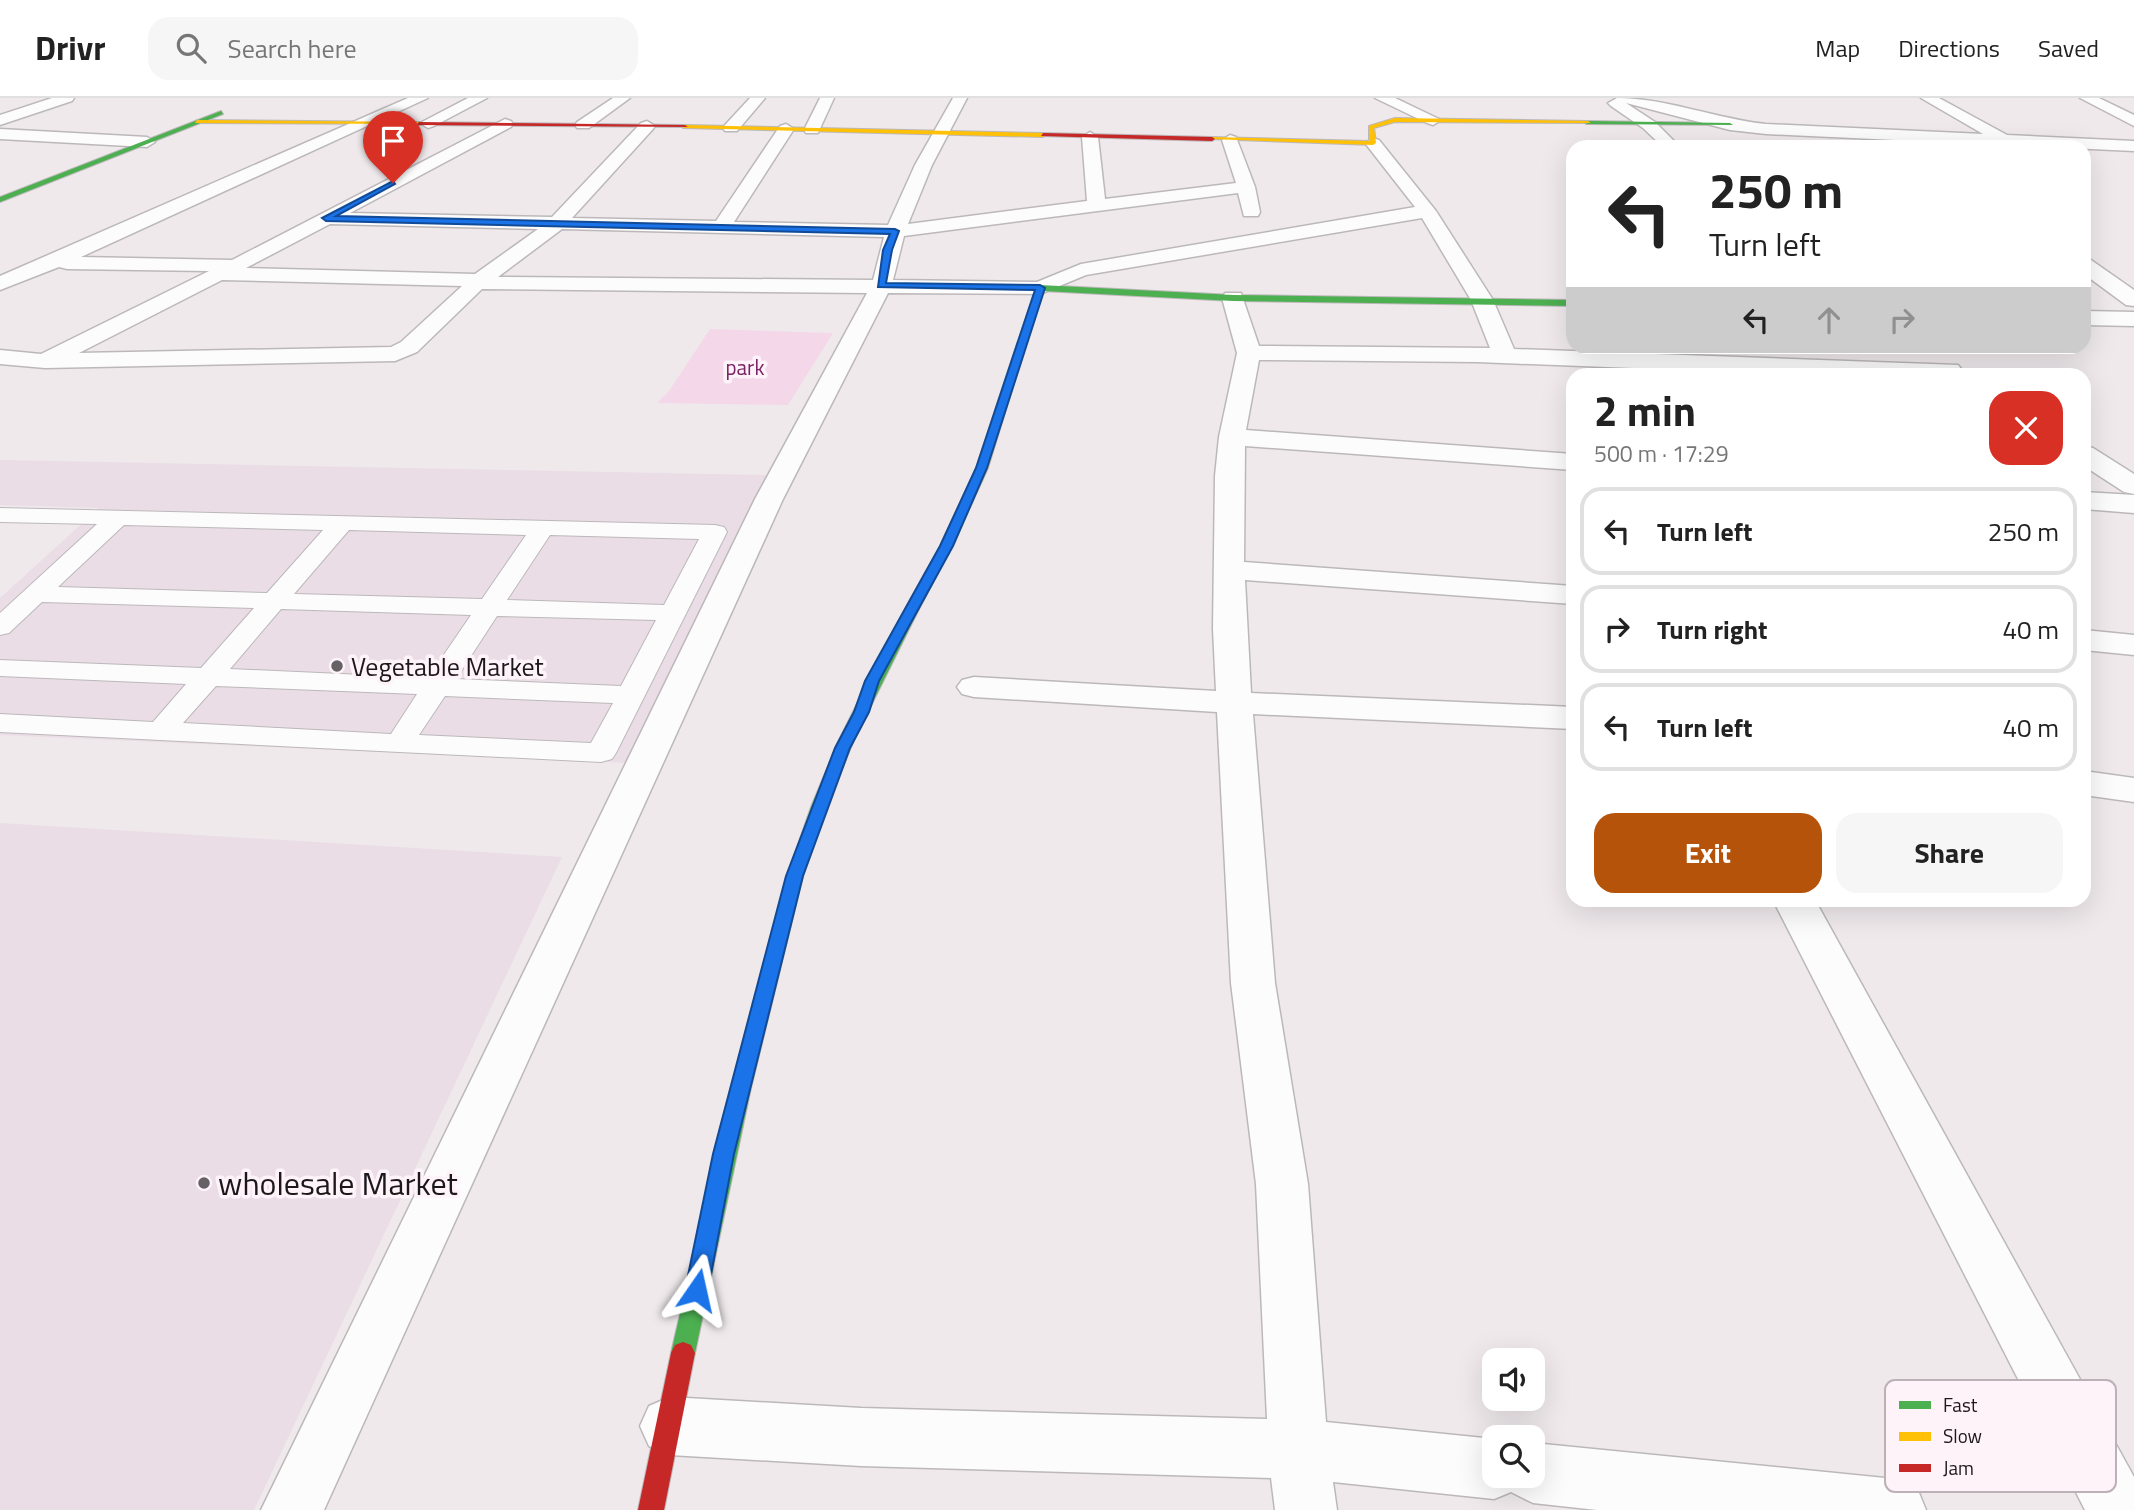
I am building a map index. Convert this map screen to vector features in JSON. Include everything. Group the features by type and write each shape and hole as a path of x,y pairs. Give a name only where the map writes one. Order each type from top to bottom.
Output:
{"street":[{"path":"0,120 67,98"},
{"path":"0,284 54,263 359,123 421,98"},
{"path":"428,123 480,98"},
{"path":"583,125 623,98"},
{"path":"732,128 758,98"},
{"path":"812,130 827,98"},
{"path":"292,1510 769,499 881,285 895,231 939,134 960,98"},
{"path":"1382,98 1433,120"},
{"path":"1609,98 1664,140"},
{"path":"1624,98 1730,125"},
{"path":"1680,98 1699,110 1691,114"},
{"path":"1928,98 2006,140"},
{"path":"2087,98 2134,121"},
{"path":"2,198 234,108"},
{"path":"1505,356 1482,300 1427,211 1373,143 1371,127 1395,120 1730,125 1989,140"},
{"path":"197,122 647,126 1373,143"},
{"path":"45,361 505,124"},
{"path":"0,357 45,361 395,354 409,347 478,281 555,225 647,126"},
{"path":"720,229 786,129"},
{"path":"0,134 147,142"},
{"path":"1913,136 1918,140"},
{"path":"1090,137 1096,205"},
{"path":"1230,140 1246,187 1256,239"},
{"path":"2091,144 2134,146"},
{"path":"326,218 895,231 1246,187"},
{"path":"651,1510 724,1154 795,876 842,748 861,712 872,681 946,546 982,468 1040,288 1081,270 1427,211"},
{"path":"0,262 478,281 1040,288 1233,298 1566,303"},
{"path":"2091,269 2134,300"},
{"path":"1233,298 1249,353 1232,437 1229,476 1234,703 1253,983 1282,1184 1298,1449 1306,1510"},
{"path":"2091,318 2134,319"},
{"path":"1249,353 1505,356 1769,368"},
{"path":"1928,354 1948,368"},
{"path":"1232,437 1566,461"},
{"path":"2091,458 2134,486"},
{"path":"2091,501 2134,504"},
{"path":"1229,570 1566,594"},
{"path":"2091,641 2134,645"},
{"path":"975,687 1234,703 1566,718"},
{"path":"2091,784 2134,790"},
{"path":"1798,907 2049,1380"},
{"path":"670,1426 861,1437 1298,1449 1482,1468"},
{"path":"1545,1474 1895,1510"},
{"path":"2108,1492 2118,1510"}],"lane":[{"path":"0,515 715,532 601,753 161,731 5,727"},
{"path":"0,627 120,516"},
{"path":"161,731 343,522"},
{"path":"399,743 543,527"},
{"path":"36,594 673,613"},
{"path":"0,668 631,695"}],"shaded area":[{"name":"Vegetable Market","path":"0,460 768,475 627,763 0,735 0,598 99,508 0,505"},
{"name":"wholesale Market","path":"0,823 562,857 254,1510 0,1510"}],"green space":[{"name":"park","path":"710,329 833,333 788,405 657,403 669,391"}],"traffic: fast":[{"path":"0,200 221,113"},
{"path":"1588,123 1730,125"},
{"path":"1010,380 1040,288 1233,298 1566,303"},
{"path":"683,1353 741,1088 795,876 818,807 846,740 912,609"}],"traffic: slow":[{"path":"1212,139 1373,143 1371,127 1395,120 1588,123"},
{"path":"197,122 419,124"},
{"path":"685,127 1043,135"},
{"path":"912,609 946,546 982,468 1010,380"}],"traffic: jam":[{"path":"419,124 685,127"},
{"path":"1043,135 1212,139"},
{"path":"651,1510 683,1353"}],"place":[{"name":"Vegetable Market","path":"337,666"},
{"name":"wholesale Market","path":"204,1183"}],"route":[{"path":"393,183 326,218 895,231 881,285 1040,288 982,468 946,546 872,681 861,712 842,748 795,876 766,979 724,1154 697,1290"}]}
